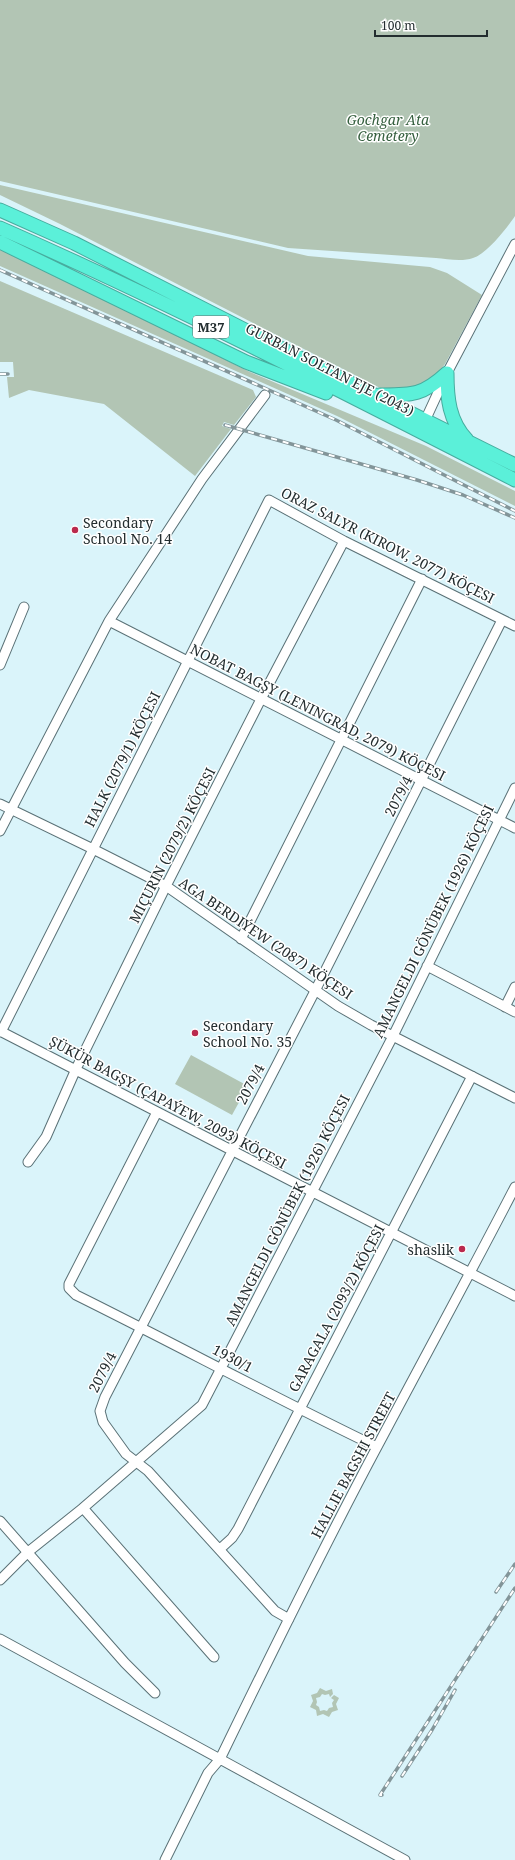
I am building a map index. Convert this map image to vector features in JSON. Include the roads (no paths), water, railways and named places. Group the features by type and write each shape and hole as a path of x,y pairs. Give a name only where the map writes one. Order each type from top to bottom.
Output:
{"highway":[{"name":"GURBAN SOLTAN EJE (2043)","path":"0,210 74,243 375,394 423,425 515,480"},
{"name":"GURBAN SOLTAN EJE (2043)","path":"0,228 66,257 204,323 395,420 423,425 471,444 515,465"},
{"path":"0,242 246,362 395,420"},
{"name":"GURBAN SOLTAN EJE (2043)","path":"375,394 402,395 418,392 433,386 447,373"},
{"path":"447,373 447,396 450,409 460,431 471,444"}],"street":[{"path":"423,425 447,373 515,244"},
{"path":"0,831 109,621 202,479 241,430 265,395"},
{"name":"ORAZ SALYR (KIROW, 2077) KÖÇESI","path":"269,500 344,540 515,626"},
{"name":"HALK (2079/1) KÖÇESI","path":"0,1031 269,500"},
{"name":"MIÇURIN (2079/2) KÖÇESI","path":"28,1162 46,1137 76,1069 166,886 344,540"},
{"path":"241,938 422,578"},
{"path":"0,665 24,607"},
{"name":"2079/4","path":"137,1462 126,1454 103,1422 100,1411 104,1397 315,991 502,620"},
{"name":"NOBAT BAGŞY (LENINGRAD, 2079) KÖÇESI","path":"109,621 515,828"},
{"name":"AMANGELDI GÖNÜBEK (1926) KÖÇESI","path":"0,1580 28,1552 83,1508 202,1405 393,1036 515,788"},
{"name":"AGA BERDIÝEW (2087) KÖÇESI","path":"0,804 93,848 166,886 315,991 393,1036 515,1098"},
{"path":"427,966 515,1012"},
{"path":"505,1007 515,988"},
{"name":"ŞÜKÜR BAGŞY (ÇAPAÝEW, 2093) KÖÇESI","path":"0,1031 311,1192 471,1272 515,1296"},
{"name":"GARAGALA (2093/2) KÖÇESI","path":"220,1549 232,1538 238,1529 472,1076"},
{"name":"1930/1","path":"157,1112 69,1284 69,1288 76,1295 221,1368 299,1410 377,1447"},
{"name":"HALLIE BAGSHI STREET","path":"165,1860 208,1773 220,1759 289,1619 377,1447 515,1187"},
{"path":"137,1462 220,1549 275,1611 289,1619"},
{"path":"83,1508 214,1657"},
{"path":"1,1521 125,1663 156,1693"},
{"path":"0,1639 405,1860"}],"railway":[{"path":"0,270 336,420 515,511"},
{"path":"0,374 8,374"},
{"path":"225,425 417,480 463,495 515,518"},
{"path":"496,1592 515,1564"},
{"path":"382,1795 380,1795 515,1588"},
{"path":"402,1776 432,1730 455,1690"}],"place":[{"name":"Secondary School No. 14","path":"75,530"},
{"name":"Secondary School No. 35","path":"195,1033"},
{"name":"shaslik","path":"462,1249"}],"park label":[{"name":"Gochgar Ata Cemetery","path":"388,128"}]}
